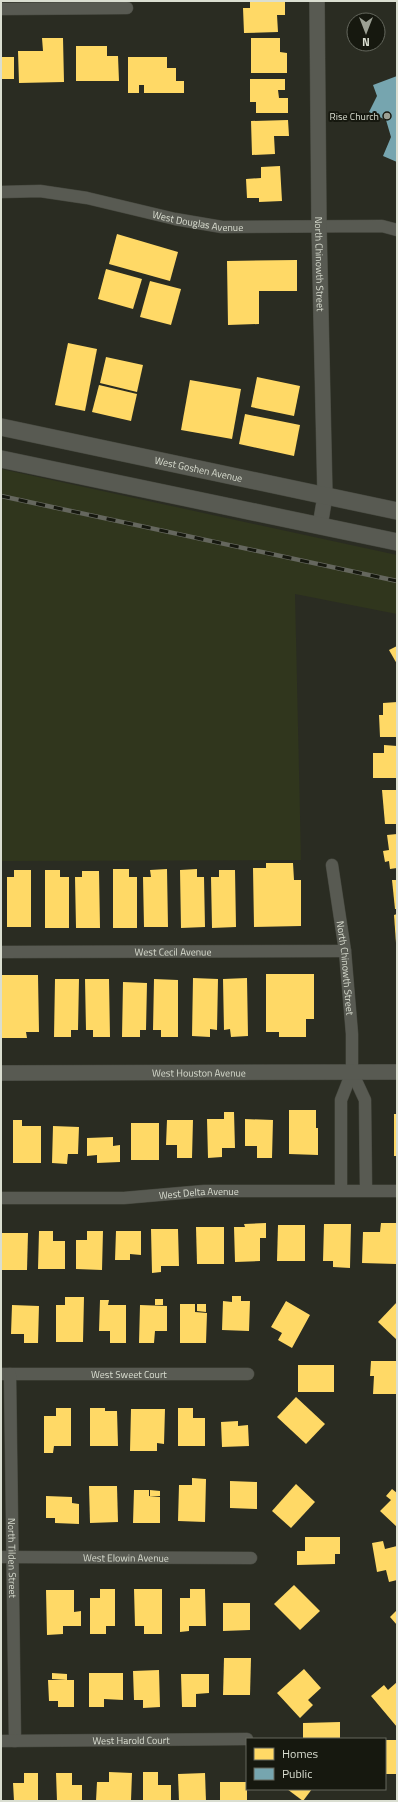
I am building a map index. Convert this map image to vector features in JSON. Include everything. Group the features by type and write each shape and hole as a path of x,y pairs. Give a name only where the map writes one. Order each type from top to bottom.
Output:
{"main road":[{"name":"West Goshen Avenue","path":"1,426 397,511"},
{"path":"1,459 397,542"}],"street":[{"name":"North Chinowth Street","path":"317,1 319,226 325,496 320,526"},
{"path":"1,9 127,8"},
{"name":"West Douglas Avenue","path":"1,192 40,191 87,198 175,219 222,227 382,226 397,230"},
{"name":"North Chinowth Street","path":"332,864 345,951 351,1009 352,1072 341,1100 341,1190"},
{"name":"West Cecil Avenue","path":"1,952 345,951"},
{"name":"North Chinowth Street","path":"352,1072 365,1100 366,1189"},
{"name":"West Houston Avenue","path":"1,1073 397,1072"},
{"name":"West Delta Avenue","path":"1,1198 124,1198 204,1191 366,1189 397,1191"},
{"name":"West Sweet Court","path":"6,1374 248,1374"},
{"name":"North Tilden Street","path":"6,1374 14,1557 15,1741"},
{"name":"West Elowin Avenue","path":"1,1557 251,1558"},
{"name":"West Harold Court","path":"1,1741 246,1739"}],"shaded area":[{"path":"1,469 397,555 397,614 295,594 301,860 1,861"}],"building: Homes":[{"path":"250,1 285,1 285,15 277,15 278,32 244,33 243,8 250,8"},
{"path":"42,38 63,38 64,82 19,83 18,51 43,51"},
{"path":"251,38 280,38 280,52 287,53 287,73 251,73"},
{"path":"76,46 107,46 107,56 118,56 119,81 76,81"},
{"path":"1,57 14,57 14,79 1,79"},
{"path":"128,57 167,57 167,68 176,68 176,81 184,81 184,93 144,93 144,85 139,85 139,93 128,93"},
{"path":"250,79 285,79 285,90 278,90 279,98 288,98 288,113 256,113 256,102 250,102"},
{"path":"288,120 289,136 274,136 275,154 252,155 251,121"},
{"path":"280,166 282,201 259,202 259,198 247,198 246,179 261,178 261,167"},
{"path":"117,234 178,252 170,281 109,264"},
{"path":"297,260 297,291 259,291 259,324 228,325 227,261"},
{"path":"106,269 142,279 133,309 98,299"},
{"path":"150,281 181,289 171,325 140,317"},
{"path":"68,343 97,349 85,411 55,405"},
{"path":"106,357 143,365 137,392 100,383"},
{"path":"257,377 300,386 294,416 251,407"},
{"path":"190,380 241,389 232,439 181,430"},
{"path":"99,385 137,394 131,421 92,412"},
{"path":"245,414 300,425 294,456 239,444"},
{"path":"397,646 397,664 389,650"},
{"path":"397,702 397,737 380,737 379,715 383,715 383,703"},
{"path":"384,745 397,746 397,778 373,778 373,753 384,753"},
{"path":"382,790 397,790 397,824 385,824"},
{"path":"397,834 397,868 390,869 389,861 385,862 383,851 389,850 387,835"},
{"path":"266,863 293,863 294,880 301,880 301,926 254,927 253,868 266,868"},
{"path":"113,869 129,869 129,877 137,877 137,928 113,928"},
{"path":"167,869 168,927 144,927 143,877 151,877 150,870"},
{"path":"197,869 197,877 204,877 205,927 181,928 180,870"},
{"path":"14,870 31,870 31,927 7,927 7,877 14,877"},
{"path":"45,870 60,870 60,877 69,877 69,928 45,928"},
{"path":"219,870 235,870 236,927 212,928 211,877 219,877"},
{"path":"82,871 99,871 100,928 76,928 75,877 82,877"},
{"path":"392,880 397,880 397,909 395,909"},
{"path":"397,914 397,943 396,943 394,915"},
{"path":"266,974 314,974 314,1019 306,1019 306,1037 279,1037 279,1032 266,1032"},
{"path":"1,975 38,975 39,1032 26,1032 27,1038 1,1038"},
{"path":"193,978 218,979 217,1030 210,1029 210,1037 192,1036"},
{"path":"247,978 248,1036 231,1037 230,1029 224,1030 223,979"},
{"path":"55,979 79,979 78,1030 71,1030 71,1037 54,1037"},
{"path":"85,979 109,979 110,1037 93,1037 93,1030 86,1030"},
{"path":"154,979 178,980 178,1037 161,1037 161,1030 153,1030"},
{"path":"123,982 147,983 146,1030 140,1030 140,1037 122,1037"},
{"path":"289,1110 316,1110 318,1155 289,1154"},
{"path":"224,1112 234,1112 235,1148 222,1148 222,1157 208,1158 207,1119 224,1119"},
{"path":"394,1114 397,1114 397,1156 394,1156"},
{"path":"245,1119 273,1120 272,1158 257,1158 257,1146 245,1146"},
{"path":"13,1120 22,1120 22,1126 41,1126 41,1163 13,1163"},
{"path":"167,1120 193,1120 192,1158 177,1158 177,1145 166,1145"},
{"path":"131,1123 159,1123 159,1160 131,1160"},
{"path":"53,1126 79,1127 78,1154 68,1154 67,1164 52,1163"},
{"path":"113,1137 113,1146 120,1145 120,1162 97,1163 97,1155 87,1156 87,1138"},
{"path":"266,1223 266,1238 260,1238 260,1261 235,1262 234,1227 245,1227 244,1224"},
{"path":"381,1223 397,1223 396,1264 362,1263 363,1232 380,1232"},
{"path":"324,1224 351,1224 350,1268 333,1267 333,1261 323,1261"},
{"path":"278,1225 305,1225 305,1261 277,1261"},
{"path":"196,1227 224,1227 224,1264 197,1264"},
{"path":"151,1229 178,1229 179,1266 161,1266 161,1272 152,1273"},
{"path":"39,1231 53,1231 53,1241 65,1241 65,1269 38,1269"},
{"path":"87,1231 103,1231 102,1270 76,1269 76,1240 87,1240"},
{"path":"116,1231 141,1231 141,1255 130,1254 130,1260 115,1260"},
{"path":"1,1233 28,1233 27,1270 1,1270"},
{"path":"232,1296 241,1296 241,1301 250,1301 249,1331 222,1330 223,1301 232,1302"},
{"path":"65,1297 84,1297 83,1342 56,1342 56,1305 65,1305"},
{"path":"155,1299 163,1299 163,1305 155,1305"},
{"path":"100,1300 109,1300 108,1305 126,1305 126,1343 110,1343 110,1331 99,1331"},
{"path":"286,1301 310,1315 292,1348 278,1340 282,1333 271,1327"},
{"path":"397,1302 397,1340 378,1322"},
{"path":"180,1304 195,1304 195,1312 207,1313 206,1343 180,1343"},
{"path":"197,1304 206,1304 206,1312 197,1311"},
{"path":"12,1305 39,1306 38,1343 24,1343 24,1334 11,1334"},
{"path":"140,1305 167,1306 167,1331 155,1331 154,1343 139,1343"},
{"path":"371,1361 397,1361 397,1394 373,1394 374,1376 370,1376"},
{"path":"298,1365 334,1365 334,1392 298,1392"},
{"path":"296,1397 325,1424 306,1444 277,1417"},
{"path":"56,1408 71,1408 71,1446 54,1446 53,1453 44,1453 44,1416 56,1416"},
{"path":"90,1408 105,1408 105,1411 117,1411 118,1446 90,1446"},
{"path":"178,1408 193,1408 193,1418 205,1418 205,1446 178,1446"},
{"path":"131,1409 165,1409 164,1444 157,1443 157,1451 130,1451"},
{"path":"238,1421 238,1426 248,1425 249,1446 222,1447 221,1422"},
{"path":"192,1478 206,1479 205,1522 178,1521 179,1485 192,1485"},
{"path":"230,1481 257,1482 257,1509 230,1508"},
{"path":"296,1484 315,1502 291,1528 272,1511"},
{"path":"89,1486 117,1486 118,1522 90,1523"},
{"path":"392,1489 397,1493 397,1527 380,1511 391,1500 386,1496"},
{"path":"134,1490 149,1490 149,1496 160,1497 160,1523 133,1523"},
{"path":"150,1490 160,1491 160,1496 150,1496"},
{"path":"46,1496 72,1497 72,1503 79,1504 79,1524 55,1523 55,1518 46,1518"},
{"path":"305,1537 340,1537 340,1554 335,1554 335,1564 297,1565 297,1551 305,1551"},
{"path":"383,1541 385,1549 397,1546 397,1580 389,1582 386,1570 377,1572 372,1543"},
{"path":"294,1585 320,1611 300,1630 274,1604"},
{"path":"100,1589 115,1589 115,1626 106,1626 106,1634 90,1634 90,1598 100,1598"},
{"path":"134,1589 162,1589 162,1634 144,1634 144,1626 135,1626"},
{"path":"190,1589 205,1589 206,1626 189,1626 189,1631 180,1632 180,1598 190,1598"},
{"path":"46,1590 74,1590 74,1612 81,1611 81,1626 63,1626 63,1634 47,1635"},
{"path":"223,1603 250,1603 250,1630 223,1631"},
{"path":"397,1610 397,1625 390,1617"},
{"path":"224,1658 251,1658 250,1695 223,1695"},
{"path":"304,1669 321,1688 308,1700 313,1705 300,1718 277,1693"},
{"path":"159,1670 160,1707 143,1708 143,1700 134,1700 133,1671"},
{"path":"52,1673 67,1674 67,1680 52,1679"},
{"path":"89,1673 123,1673 123,1700 104,1699 104,1707 89,1707"},
{"path":"181,1674 209,1674 209,1693 196,1694 196,1707 182,1707"},
{"path":"48,1680 74,1680 74,1707 58,1707 58,1701 49,1701"},
{"path":"397,1682 397,1727 371,1696 384,1685 388,1690"},
{"path":"340,1722 340,1738 303,1738 303,1723"},
{"path":"386,1740 397,1740 397,1774 386,1774"},
{"path":"109,1772 132,1773 131,1801 96,1801 97,1782 109,1782"},
{"path":"143,1772 158,1772 158,1785 171,1785 171,1801 143,1801"},
{"path":"24,1773 38,1773 38,1801 14,1801 13,1783 24,1783"},
{"path":"56,1773 72,1773 72,1785 82,1785 82,1801 57,1801"},
{"path":"205,1773 206,1801 179,1801 178,1774"},
{"path":"220,1782 246,1782 247,1801 220,1801"},
{"path":"288,1790 311,1790 303,1801"}],"building: Public":[{"name":"Rise Church","path":"397,76 397,162 383,156 391,137 386,120 369,112 377,96 373,85"}],"railway":[{"path":"1,496 397,581"}],"place":[{"name":"Rise Church","path":"387,116"}]}
